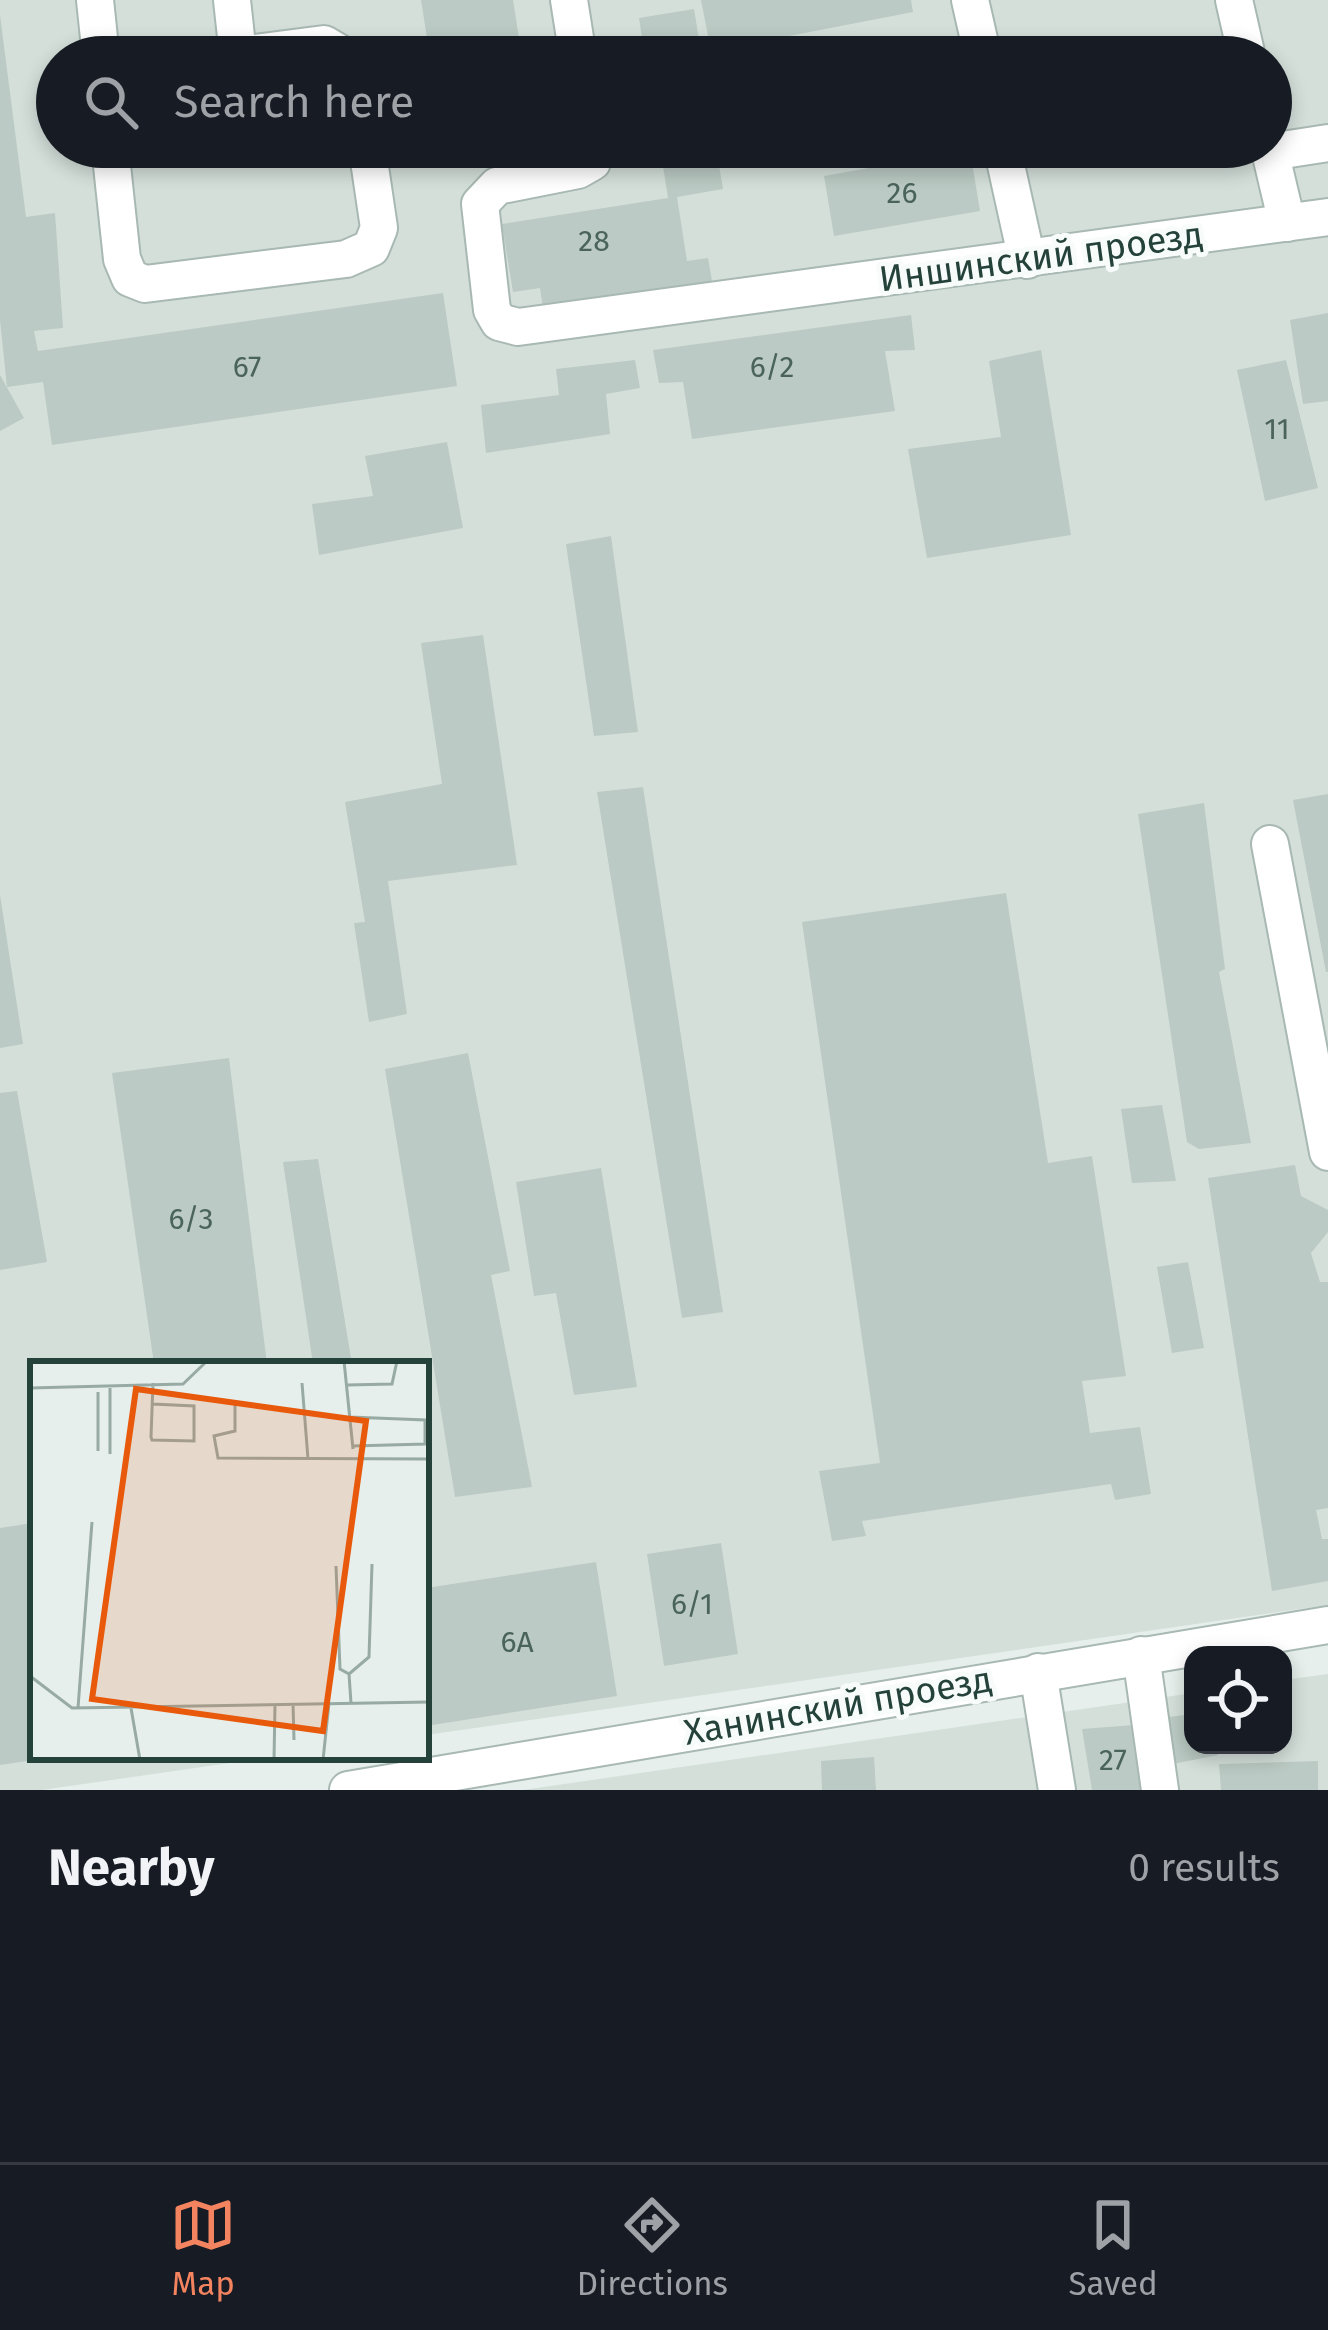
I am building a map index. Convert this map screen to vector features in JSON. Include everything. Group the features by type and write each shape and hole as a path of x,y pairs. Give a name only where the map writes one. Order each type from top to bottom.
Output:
{"street":[{"path":"95,0 99,36"},
{"path":"231,36 232,0"},
{"path":"569,0 575,36"},
{"path":"970,0 978,36"},
{"path":"1234,0 1242,36"},
{"path":"1292,147 1328,143"},
{"path":"112,168 122,259 130,278 145,284 346,259 371,248 380,228 370,168"},
{"name":"Иншинский проезд","path":"582,168 497,185 480,204 492,310 499,322 518,327 1328,217"},
{"path":"1007,168 1027,260"},
{"path":"1273,168 1287,223"},
{"path":"1270,844 1328,1152"},
{"name":"Ханинский проезд","path":"348,1790 1328,1625"},
{"path":"1141,1655 1160,1790"},
{"path":"1038,1672 1057,1790"}],"shaded area":[{"path":"0,0 1328,0 1328,1605 429,1735 429,1361 30,1361 30,1760 251,1760 42,1790 0,1790"},
{"path":"1328,1674 1328,1790 523,1790 1184,1694 1184,1754 1292,1754 1292,1679"}],"building":[{"path":"421,0 513,0 519,36 427,36"},
{"path":"701,0 911,0 913,12 789,36 708,36"},
{"path":"694,9 698,36 642,36 639,18"},
{"path":"0,15 26,217 55,213 63,328 34,331 38,351 443,293 457,386 52,445 43,382 7,387 0,320"},
{"path":"663,168 720,168 723,189 677,197 687,261 708,258 712,281 543,308 540,288 513,292 502,224 668,198"},
{"path":"869,168 973,168 980,211 834,236 824,176"},
{"path":"1328,313 1328,401 1303,404 1290,320"},
{"path":"911,315 915,350 885,351 895,411 692,439 683,382 659,383 653,350"},
{"path":"1041,350 1071,535 927,558 908,449 1001,437 989,361"},
{"path":"635,360 640,388 606,394 610,434 486,453 481,405 559,395 556,369"},
{"path":"1286,360 1318,488 1265,501 1237,370"},
{"path":"0,375 24,418 0,431"},
{"path":"447,442 463,528 319,555 312,504 373,496 365,456"},
{"path":"611,536 638,732 594,736 566,544"},
{"path":"483,635 517,865 388,881 407,1014 369,1022 354,923 365,922 345,802 442,784 421,643"},
{"path":"643,787 723,1312 682,1318 597,792"},
{"path":"1328,794 1328,972 1326,972 1293,800"},
{"path":"1204,803 1225,969 1219,972 1251,1143 1199,1149 1187,1142 1138,814"},
{"path":"1006,893 1048,1163 1092,1156 1126,1376 1082,1381 1090,1433 1140,1427 1151,1494 1115,1500 1111,1484 862,1521 866,1536 832,1541 819,1471 880,1463 802,922"},
{"path":"0,895 23,1044 0,1048"},
{"path":"468,1053 510,1271 491,1275 532,1487 455,1497 385,1069"},
{"path":"229,1058 267,1361 154,1361 112,1073"},
{"path":"17,1091 47,1262 0,1270 0,1093"},
{"path":"1162,1105 1176,1181 1132,1183 1121,1109"},
{"path":"318,1159 352,1361 313,1361 283,1162"},
{"path":"1295,1165 1301,1196 1328,1210 1328,1232 1311,1253 1320,1282 1328,1282 1328,1508 1316,1510 1322,1539 1328,1539 1328,1581 1272,1591 1208,1178"},
{"path":"601,1168 637,1387 574,1395 556,1293 534,1296 516,1182"},
{"path":"1188,1262 1204,1348 1172,1353 1157,1267"},
{"path":"30,1523 33,1760 0,1765 0,1528"},
{"path":"721,1543 738,1654 664,1666 647,1554"},
{"path":"596,1562 617,1696 429,1726 429,1588"},
{"path":"1184,1715 1184,1754 1218,1755 1168,1765 1160,1718"},
{"path":"1134,1725 1142,1790 1092,1790 1082,1729"},
{"path":"874,1757 876,1790 822,1790 821,1761"},
{"path":"1318,1761 1318,1790 1221,1790 1219,1764"}]}
